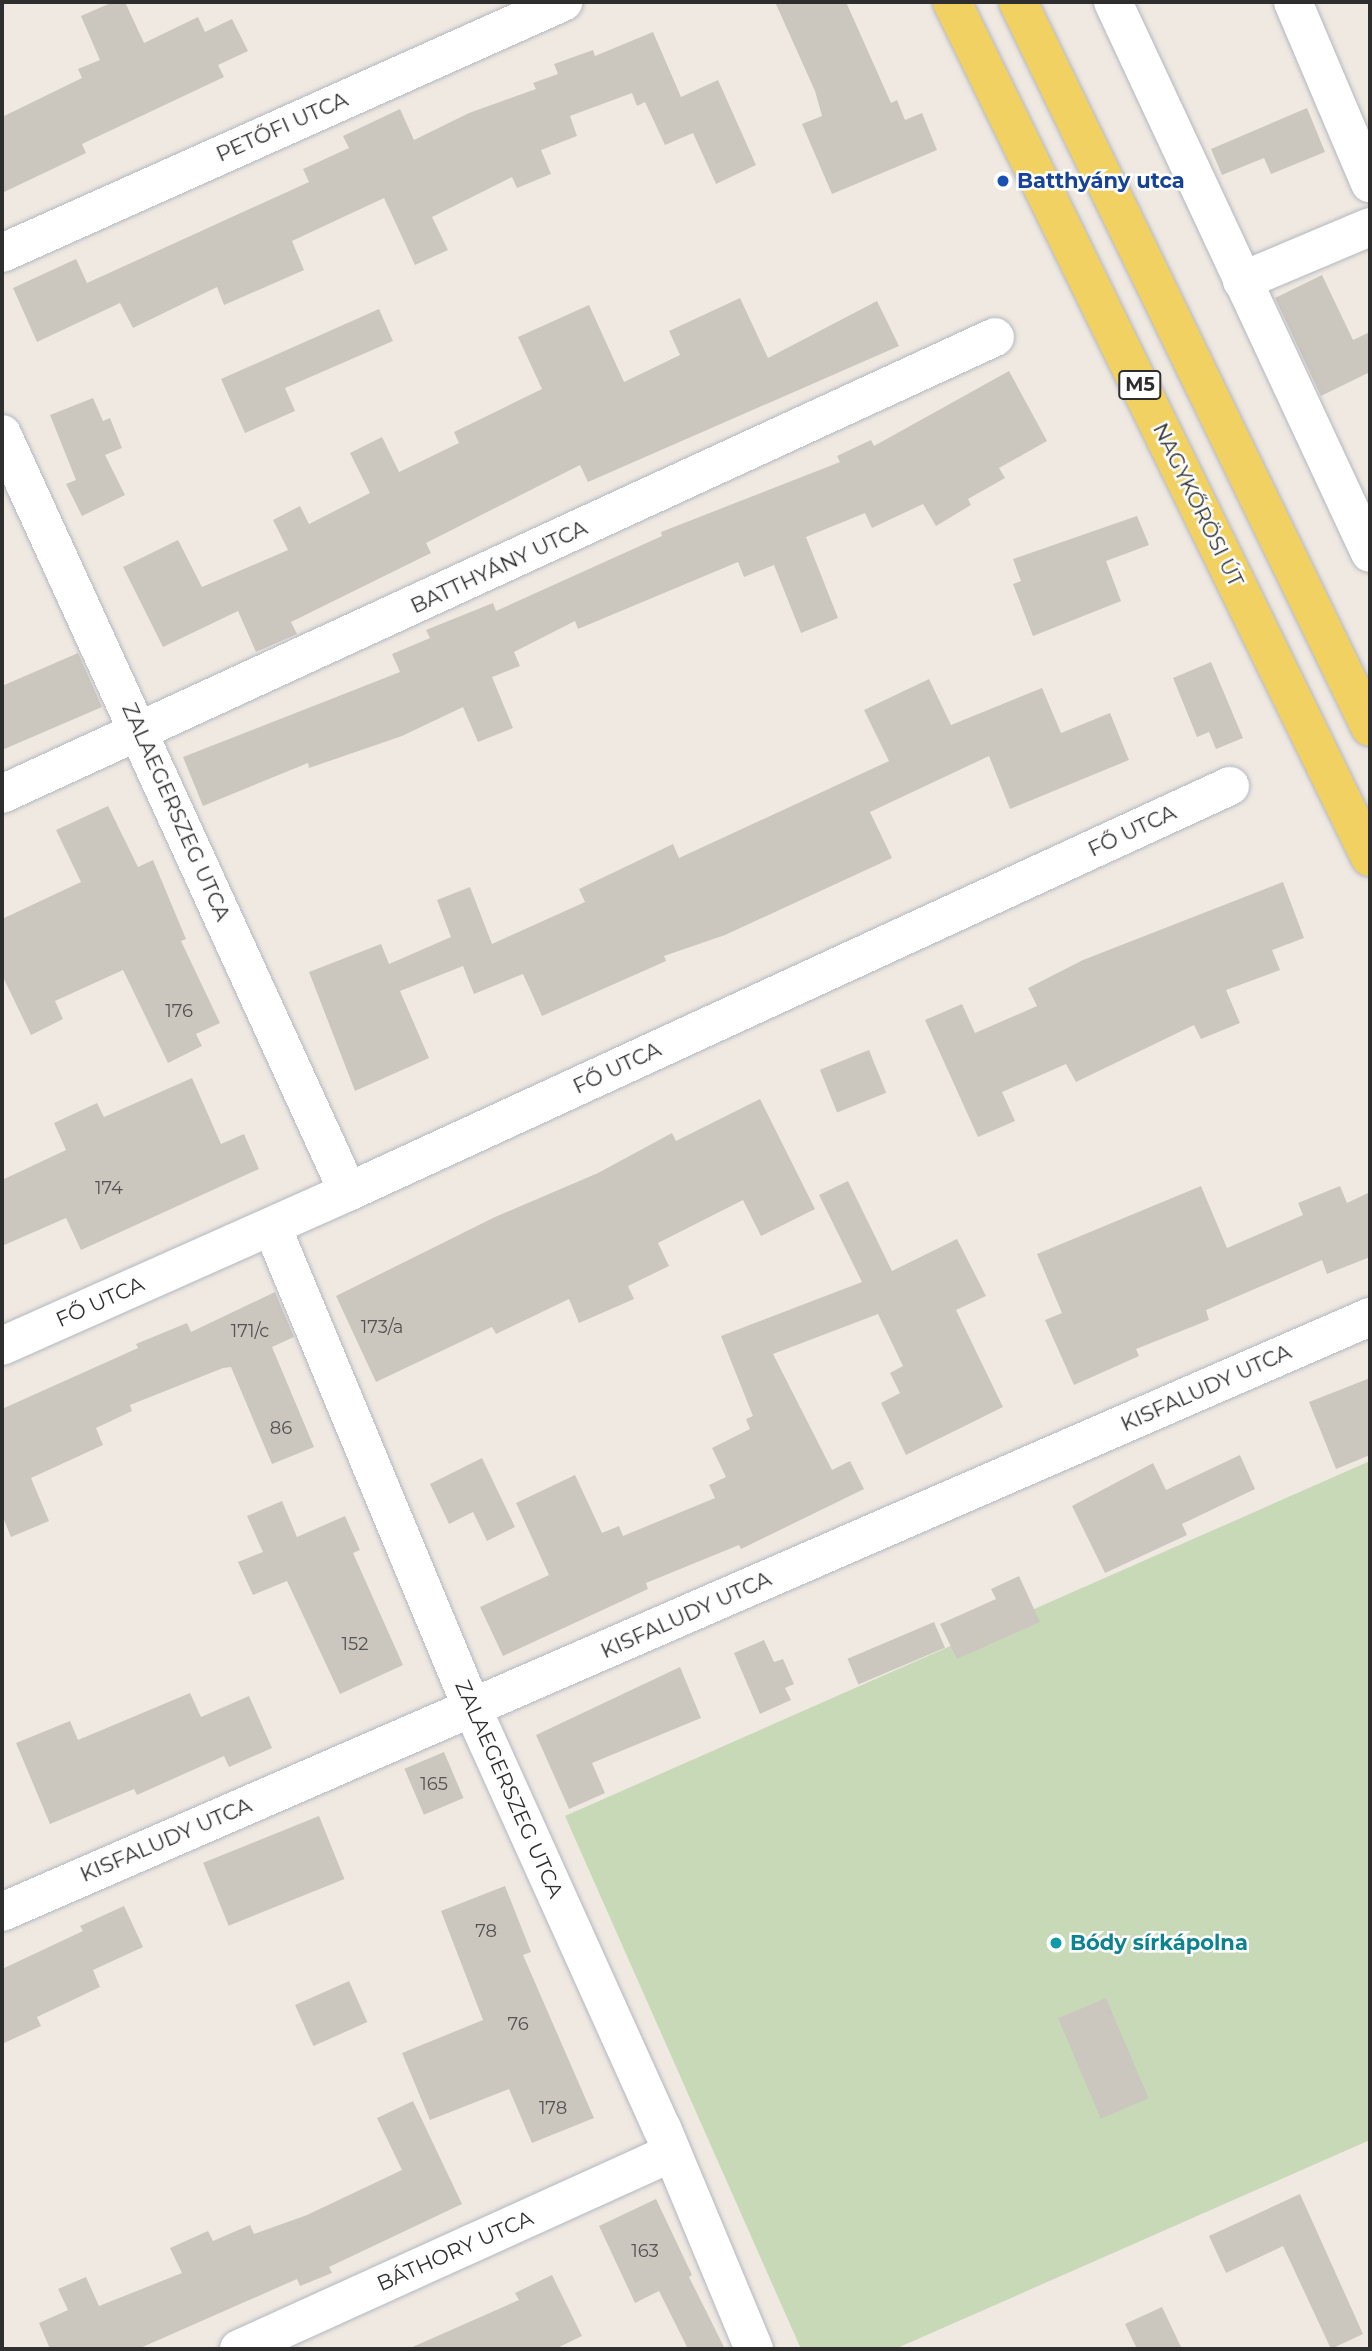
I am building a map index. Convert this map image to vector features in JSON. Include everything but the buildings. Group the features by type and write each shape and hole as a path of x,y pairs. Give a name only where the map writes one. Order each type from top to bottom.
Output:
{"main road":[{"name":"NAGYKŐRÖSI ÚT","path":"952,2 1370,857"},
{"name":"M5","path":"1018,2 1370,727"}],"street":[{"name":"PETŐFI UTCA","path":"2,253 563,2"},
{"path":"1113,2 1370,553"},
{"path":"1293,2 1370,183"},
{"path":"1242,281 1370,227"},
{"name":"BATTHYÁNY UTCA","path":"2,794 141,733 995,337"},
{"name":"ZALAEGERSZEG UTCA","path":"2,434 141,733 348,1192"},
{"name":"FŐ UTCA","path":"2,1346 272,1227 1230,786"},
{"name":"ZALAEGERSZEG UTCA","path":"272,1227 472,1708 671,2153 754,2349"},
{"name":"KISFALUDY UTCA","path":"2,1912 1370,1317"},
{"name":"BÁTHORY UTCA","path":"239,2349 671,2153"}],"green space":[{"path":"1370,1461 1370,2140 895,2349 801,2349 565,1816"}],"place":[{"name":"Batthyány utca","path":"1003,181"},
{"name":"Bódy sírkápolna","path":"1056,1943"}]}
